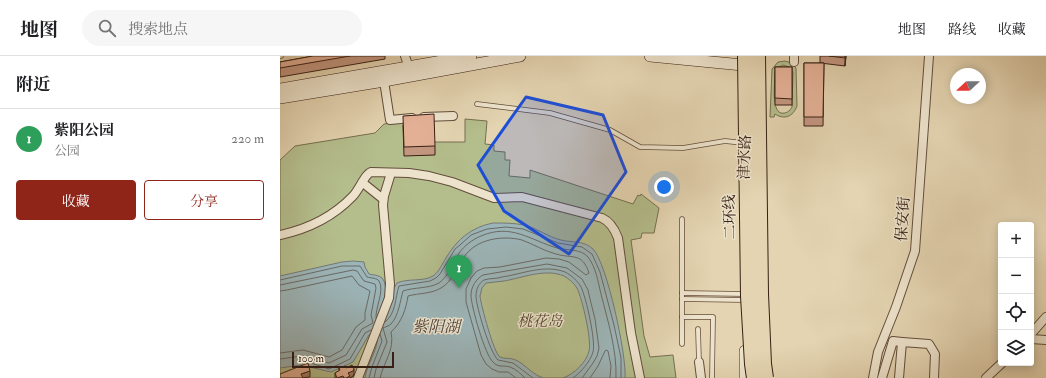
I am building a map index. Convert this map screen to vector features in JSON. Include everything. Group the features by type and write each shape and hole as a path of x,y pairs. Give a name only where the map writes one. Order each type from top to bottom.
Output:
{"highway":[{"name":"二环线","path":"755,59 748,296 752,364 756,378"},
{"name":"二环线","path":"755,59 761,294 766,378"}],"main road":[{"path":"280,89 471,56"},
{"path":"280,98 384,81 409,66 520,56"},
{"path":"650,56 755,59"},
{"name":"津水路","path":"745,378 748,144 755,59"},
{"name":"津水路","path":"755,59 757,272 756,378"}],"street":[{"name":"保安街","path":"873,378 878,352 896,307 915,251 929,56"},
{"path":"384,81 390,120 453,116"},
{"path":"280,235 309,227 324,219 354,195 368,173 418,174 452,182 496,198 516,196 529,198 596,216 608,222 614,230 619,244 631,333 640,378"},
{"path":"358,378 388,302 390,293 383,199 391,173"},
{"path":"363,183 383,199"},
{"path":"1034,331 1046,317"},
{"path":"1034,339 1046,340"},
{"path":"882,378 893,341 929,344 935,354 934,378"},
{"path":"899,378 902,342"},
{"path":"699,362 701,378"},
{"path":"986,378 999,366"}],"lane":[{"path":"477,104 550,113 610,130 640,148 683,148 725,141 748,144"},
{"path":"682,219 682,344"},
{"path":"682,293 746,297"},
{"path":"682,299 746,297"},
{"path":"682,317 712,317 712,378"},
{"path":"698,329 699,362"}],"highlighted area":[{"path":"526,97 603,115 626,172 569,254 504,211 478,165"}],"green space":[{"path":"785,61 792,63 796,68 797,106 791,115 782,117 775,114 774,117 770,117 772,69 778,62","holes":["783,65 789,67 793,72 792,107 788,112 781,113 778,111 775,101 775,73 777,68"]},
{"name":"桃花岛","path":"465,119 487,121 485,144 494,145 494,151 505,152 505,160 510,160 509,176 530,178 530,170 633,204 638,195 640,196 641,194 659,208 654,233 642,233 641,238 631,240 644,336 650,357 673,355 676,378 280,378 280,160 295,146 375,133 384,124 402,122 435,142 465,142"}],"water":[{"name":"紫阳湖","path":"493,223 513,223 524,225 556,239 585,244 593,249 604,272 610,290 623,351 625,378 563,378 575,371 585,360 590,346 588,329 584,309 577,288 564,276 549,273 534,274 504,281 486,283 482,288 480,296 488,329 497,354 500,357 518,361 543,378 365,378 377,345 377,336 372,333 369,335 353,362 331,372 301,365 280,368 280,276 342,262 364,262 369,274 379,276 384,282 385,297 379,316 384,318 391,303 394,288 397,283 425,279 433,276 439,270 450,251 460,240 478,227"}],"building":[{"path":"313,56 350,56 280,68 280,62"},
{"path":"829,56 845,56 845,58"},
{"path":"804,63 824,63 823,117 804,117"},
{"path":"775,67 792,67 792,99 775,98"},
{"path":"434,114 435,146 404,147 403,116"},
{"path":"308,363 310,371 301,374 303,378 280,378 280,374"},
{"path":"352,365 354,369 348,373 350,376 346,378 343,376 337,378 335,373 340,370 339,368 345,366 346,368"}],"place":[{"name":"紫阳公园","path":"459,288"}]}
